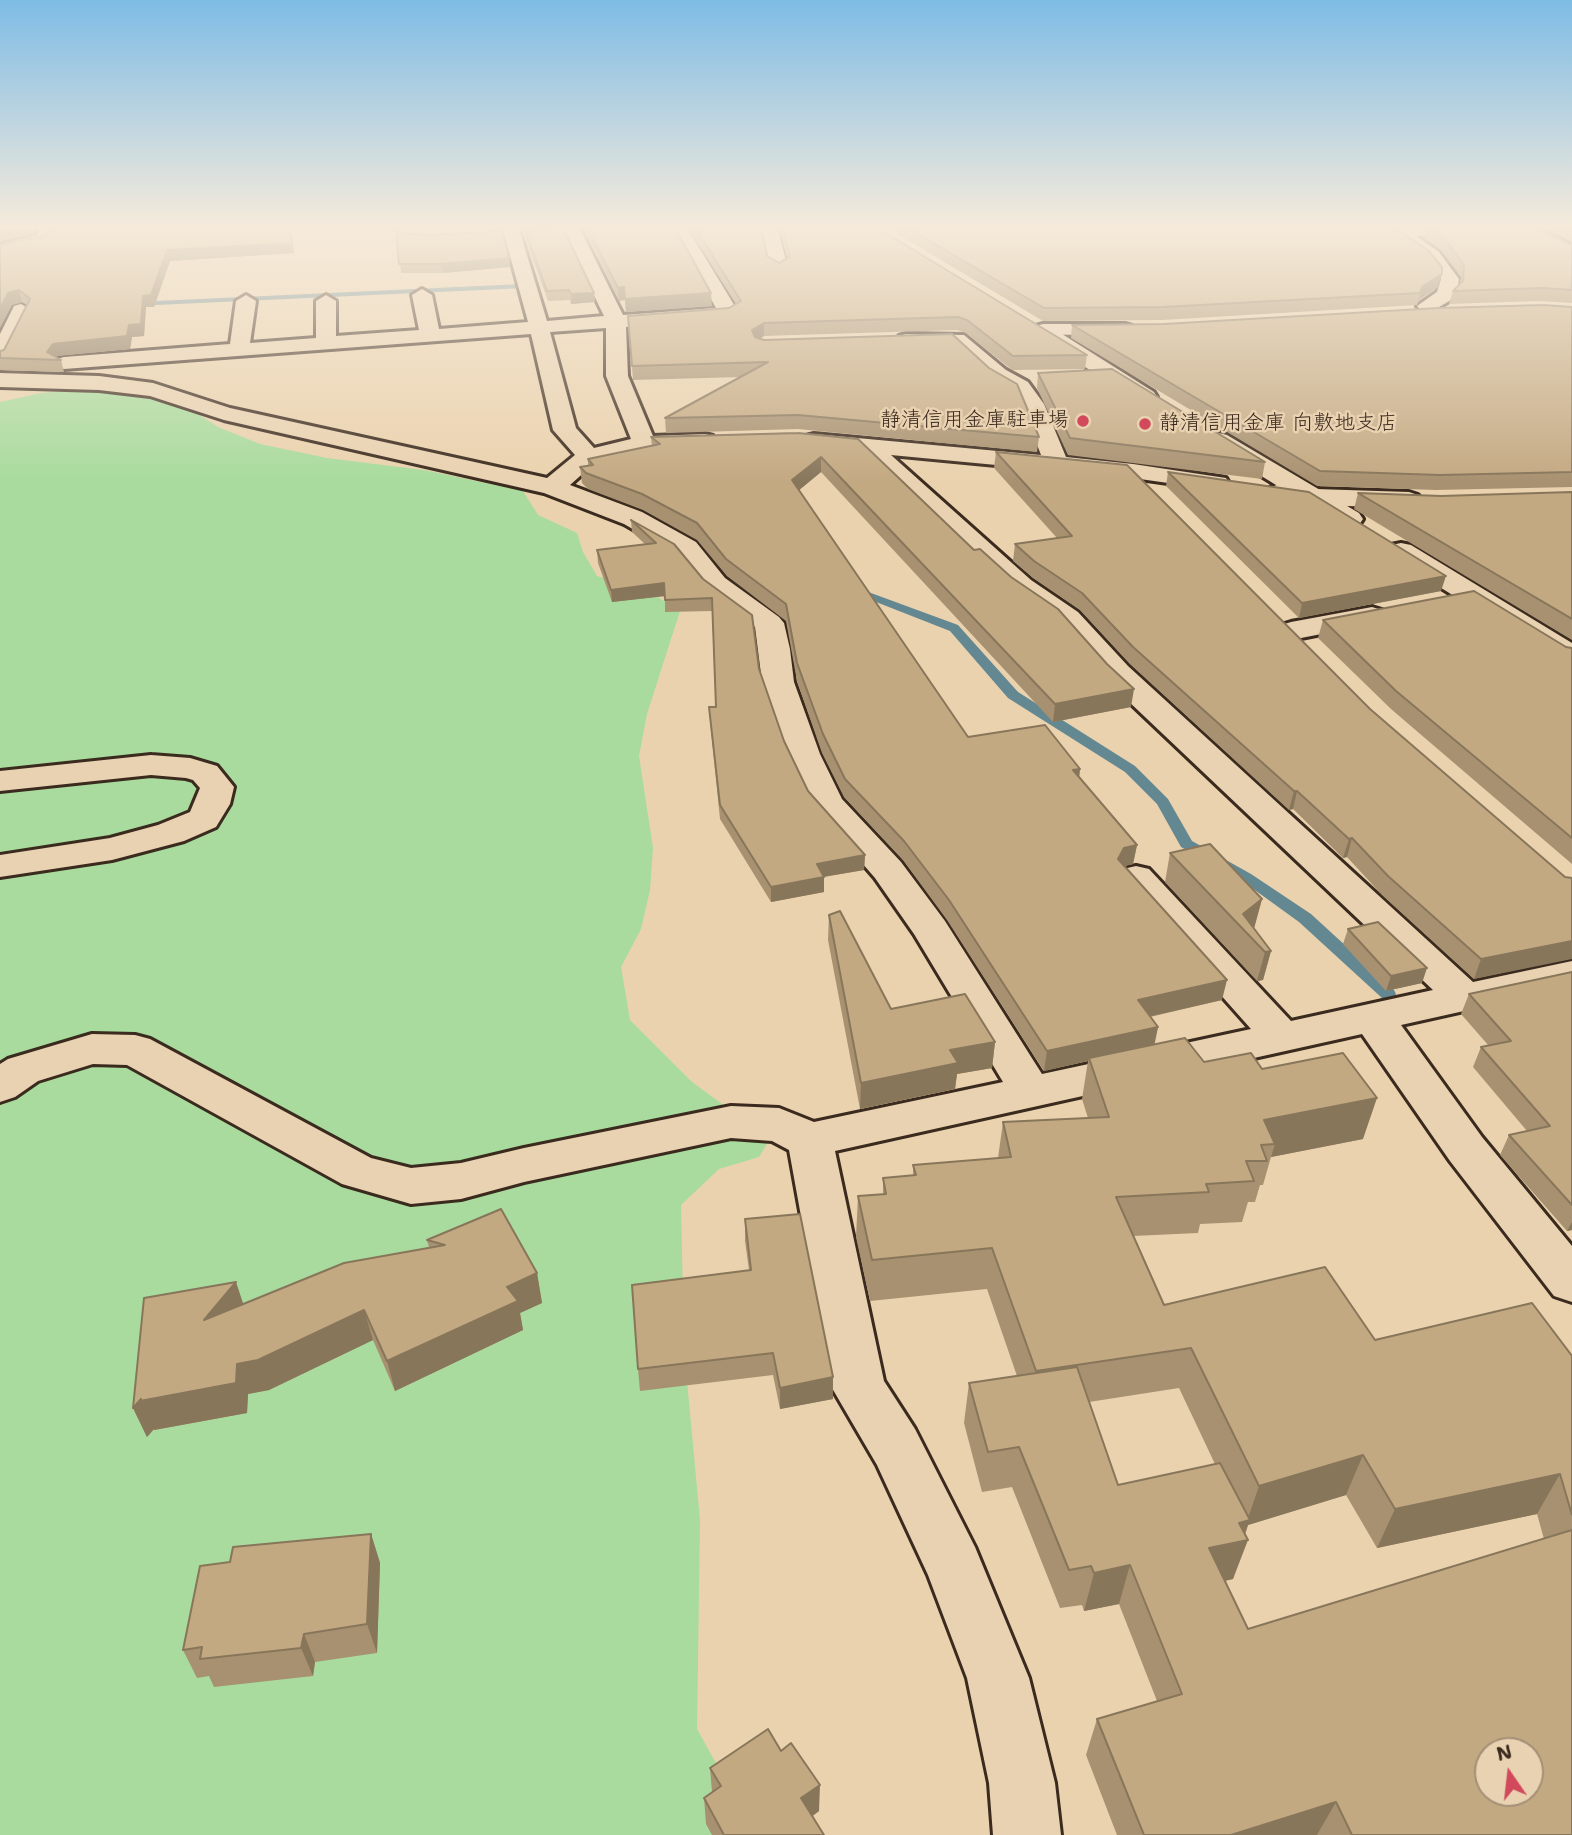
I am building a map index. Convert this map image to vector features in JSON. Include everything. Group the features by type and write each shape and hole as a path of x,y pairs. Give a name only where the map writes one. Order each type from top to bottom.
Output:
{"street":[{"path":"0,356 20,312"},
{"path":"239,349 244,312"},
{"path":"326,312 326,343"},
{"path":"425,312 430,335"},
{"path":"535,312 565,430 589,456"},
{"path":"612,312 616,321 617,376 644,443"},
{"path":"0,367 728,312"},
{"path":"1406,315 1460,313"},
{"path":"1022,318 1111,376 1168,409"},
{"path":"1043,330 1141,329"},
{"path":"888,341 957,339 998,375 1020,387 1033,404 1056,465"},
{"path":"1073,377 1111,376"},
{"path":"1009,380 1034,379"},
{"path":"0,380 99,383 153,390 224,413 552,487 633,518 686,548 715,584 769,623 778,682 803,754 827,803 888,870 931,930 1031,1092"},
{"path":"1202,430 1316,497 1572,656"},
{"path":"790,439 1133,471 1316,497 1436,501"},
{"path":"552,487 589,456 644,443 727,441"},
{"path":"866,446 1021,586 1068,618 1117,673 1466,998"},
{"path":"1133,471 1170,509"},
{"path":"1435,604 1474,596"},
{"path":"1320,660 1282,622 1396,611"},
{"path":"0,781 151,765 190,768 205,773 217,787 212,804 203,819 171,833 112,849 0,866"},
{"path":"1136,877 1283,1038"},
{"path":"0,1086 23,1070 92,1049 135,1050 358,1172 411,1186 461,1181 524,1165 731,1122 779,1125 810,1140 1572,974"},
{"path":"1373,1018 1466,1149 1572,1282"},
{"path":"810,1140 859,1388 896,1447 954,1567 998,1678 1022,1783 1027,1835"}],"green space":[{"path":"97,389 162,399 189,408 218,427 260,444 327,458 424,470 523,491 538,515 577,533 583,552 597,576 648,591 680,611 647,714 639,756 653,848 650,890 641,929 621,967 630,1020 692,1082 770,1139 759,1157 719,1169 681,1205 684,1349 700,1520 697,1729 756,1835 0,1835 0,402 41,393"}],"building":[{"path":"24,312 142,312 141,324 129,325 127,336 53,344 47,352 61,360 0,358 0,351 4,350"},
{"path":"683,312 1015,312 1087,355 1013,356 967,320 958,317 764,323 752,330 755,337 764,340 952,334 989,368 1017,384 1039,437 798,415 665,418 768,362 632,366 628,316"},
{"path":"1376,312 1572,312 1572,472 1440,475 1320,471 1072,325 1164,324"},
{"path":"1112,369 1265,462 1070,438 1038,373"},
{"path":"798,433 858,439 974,550 980,549 1011,577 1058,609 1107,664 1134,689 1055,704 821,457 792,480 968,737 1045,725 1080,769 1073,770 1137,845 1124,848 1118,859 1227,980 1138,1000 1158,1027 1047,1051 949,900 904,841 845,779 823,734 797,663 786,604 726,559 697,523 642,494 586,473 580,467 593,465 588,459 660,444 651,437"},
{"path":"996,452 1127,465 1370,709 1565,877 1572,878 1572,941 1481,959 1388,876 1352,838 1349,839 1133,647 1082,593 1034,561 1015,544 1072,536"},
{"path":"1168,472 1309,492 1446,576 1302,603"},
{"path":"1572,492 1572,619 1358,493 1441,496"},
{"path":"631,520 674,544 703,579 752,615 759,669 784,741 808,791 865,855 817,864 824,877 771,887 720,805 709,707 716,707 712,598 665,600 664,583 611,590 597,550 656,543"},
{"path":"1474,591 1566,647 1572,648 1572,838 1396,691 1323,620"},
{"path":"1210,844 1262,899 1243,914 1271,951 1265,952 1170,853"},
{"path":"840,911 891,1009 965,994 995,1042 950,1050 958,1063 861,1083 829,915"},
{"path":"1378,922 1427,968 1391,976 1348,929"},
{"path":"1572,972 1572,1205 1509,1135 1550,1126 1481,1047 1511,1041 1469,994"},
{"path":"1185,1038 1204,1062 1251,1053 1262,1069 1343,1053 1377,1098 1264,1120 1275,1144 1261,1145 1267,1161 1246,1161 1254,1181 1206,1184 1209,1192 1116,1197 1164,1305 1325,1267 1375,1340 1532,1303 1572,1356 1572,1515 1560,1474 1395,1509 1363,1455 1259,1486 1191,1348 1036,1371 992,1248 872,1260 858,1196 886,1194 883,1178 916,1175 913,1165 1011,1157 1003,1122 1109,1117 1089,1058"},
{"path":"501,1209 537,1273 507,1287 518,1301 387,1361 364,1310 258,1360 237,1364 236,1383 140,1401 141,1399 133,1408 144,1298 236,1282 204,1320 344,1263 445,1245 427,1240"},
{"path":"800,1214 833,1377 780,1388 773,1353 638,1369 632,1285 751,1270 745,1219"},
{"path":"1077,1367 1118,1485 1220,1463 1250,1520 1239,1523 1248,1540 1209,1548 1248,1629 1572,1530 1572,1835 1352,1835 1336,1802 1231,1835 1144,1835 1097,1719 1182,1694 1130,1565 1094,1573 1091,1566 1069,1570 1019,1447 988,1452 969,1383"},
{"path":"371,1534 367,1624 304,1634 301,1648 200,1659 202,1647 183,1650 200,1566 230,1562 233,1547"},
{"path":"768,1729 781,1751 791,1743 820,1785 801,1798 824,1835 724,1835 704,1798 721,1786 710,1768"}],"waterway":[{"path":"852,589 954,628 1013,695 1130,769 1163,802 1186,844 1246,877 1305,918 1388,994"}],"place":[{"name":"静清信用金庫駐車場","path":"1083,421"},
{"name":"静清信用金庫 向敷地支店","path":"1145,424"}]}
